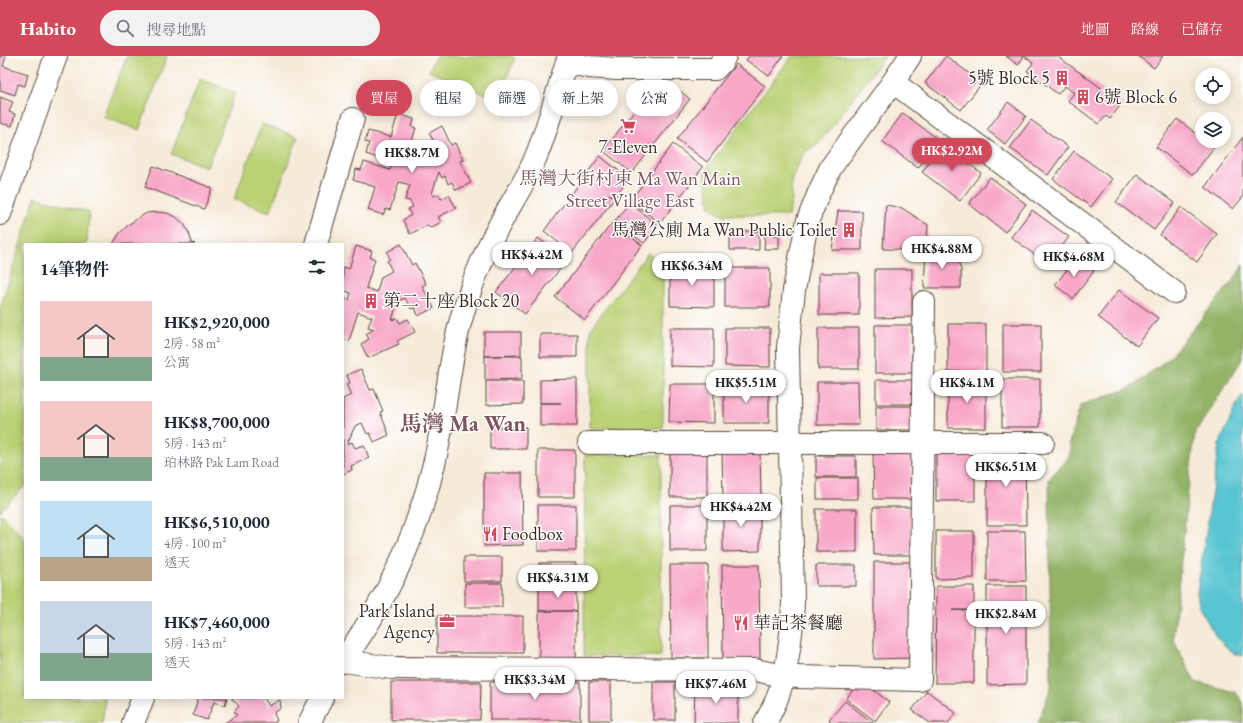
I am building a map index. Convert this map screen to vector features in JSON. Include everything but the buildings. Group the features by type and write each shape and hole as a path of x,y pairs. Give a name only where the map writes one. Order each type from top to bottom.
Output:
{"street":[{"path":"0,214 56,56"},
{"path":"344,659 387,591 412,536 425,499 434,461 442,426 449,372 455,341 466,301 488,247 536,158 568,59 589,67 617,69 715,69 722,62 725,56"},
{"path":"765,723 776,701 784,676 790,638 793,602 788,348 794,290 808,220 831,167 893,82 910,56"},
{"path":"893,82 1174,292"},
{"path":"316,243 353,119"},
{"path":"344,661 392,668 755,670 784,676 920,680 924,302"},
{"path":"589,443 1043,443"},
{"path":"133,723 143,699"},
{"path":"309,723 321,699"}],"green space":[{"path":"127,56 167,56 139,130 103,117"},
{"path":"436,56 509,56 515,58 506,80 484,80 484,93 476,90 476,80 451,80 429,71"},
{"path":"792,56 885,56 827,133 818,143 804,153 791,180 792,200 788,216 722,215 710,207 704,172"},
{"path":"200,79 235,93 207,167 171,154"},
{"path":"262,124 298,137 270,212 234,199"},
{"path":"35,197 89,212 86,243 24,243 24,487 0,511 0,309"},
{"path":"648,253 663,266 663,428 590,428 590,329"},
{"path":"1243,265 1243,358 1195,433 1173,639 1195,682 1235,692 1243,702 1243,723 1038,723 1051,687 1049,479 1069,457 1070,438 1081,405 1130,388 1169,358 1235,278"},
{"path":"585,455 661,455 661,656 584,656"},
{"path":"0,513 24,538 24,699 105,699 102,723 0,723"}],"water":[{"path":"1243,395 1243,656 1233,653 1217,638 1200,609 1197,593 1219,445 1238,401"}],"place":[{"name":"5號 Block 5","path":"1062,78"},
{"name":"6號 Block 6","path":"1083,97"},
{"name":"7-Eleven","path":"628,126"},
{"name":"馬灣公廁 Ma Wan Public Toilet","path":"849,230"},
{"name":"第二十座 Block 20","path":"371,301"},
{"name":"Foodbox","path":"490,534"},
{"name":"Park Island Agency","path":"447,621"},
{"name":"華記茶餐廳","path":"741,623"}],"district":[{"name":"馬灣大街村東 Ma Wan Main Street Village East","path":"630,189"},
{"name":"馬灣 Ma Wan","path":"463,423"}]}
